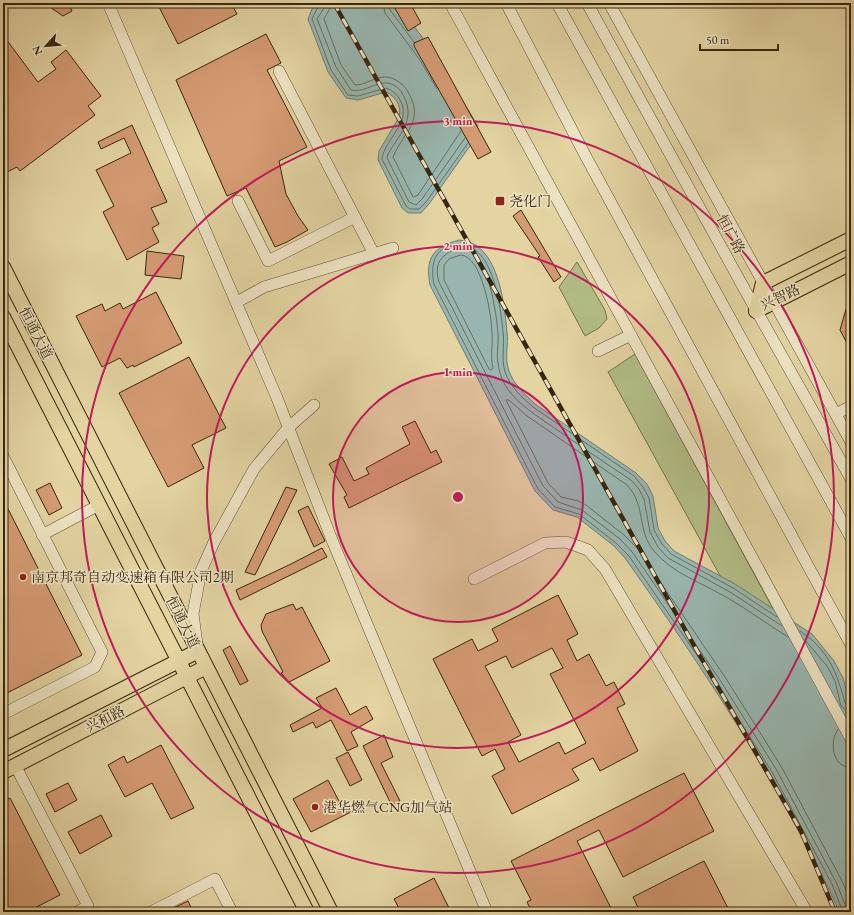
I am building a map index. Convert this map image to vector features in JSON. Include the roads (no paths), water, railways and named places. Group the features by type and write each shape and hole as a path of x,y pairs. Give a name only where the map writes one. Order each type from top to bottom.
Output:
{"main road":[{"name":"兴智路","path":"756,310 763,283 851,239"},
{"name":"兴智路","path":"756,310 851,263"},
{"name":"恒通大道","path":"3,268 331,912"},
{"name":"恒通大道","path":"3,317 307,912"},
{"name":"兴和路","path":"3,750 198,651"},
{"name":"兴和路","path":"9,768 206,667"}],"street":[{"path":"108,3 190,198 237,302 335,548 487,912"},
{"path":"450,3 851,739"},
{"path":"506,3 588,160 851,645"},
{"path":"557,3 851,538"},
{"name":"恒广路","path":"587,3 851,479"},
{"name":"恒广路","path":"609,3 851,442"},
{"path":"279,71 374,254"},
{"path":"238,201 268,261 354,217"},
{"path":"237,302 264,287 393,248"},
{"path":"598,351 631,334"},
{"path":"198,651 193,614 202,571 214,542 254,469 288,428 314,405"},
{"path":"836,414 851,406"},
{"path":"3,456 102,652 95,667 3,714"},
{"path":"42,535 99,505"},
{"path":"474,579 544,543 566,542 588,550 605,569 807,912"},
{"path":"9,768 88,906 77,912"},
{"path":"151,912 216,879 232,912"}],"water":[{"path":"317,3 397,3 433,52 478,126 472,143 421,213 408,213 402,208 378,160 379,151 398,119 400,110 398,103 386,92 358,100 346,98 328,72 308,19 312,9"},
{"path":"459,240 472,243 483,251 491,262 501,290 504,305 509,371 520,389 535,404 636,473 647,484 653,496 658,528 665,541 674,551 735,584 812,634 834,661 843,678 851,708 851,735 848,742 851,760 851,912 839,912 816,863 760,762 695,659 625,558 614,546 577,517 553,510 535,491 430,285 429,268 433,255 443,246"}],"railway":[{"path":"334,3 692,642 801,831 835,912"}],"place":[{"name":"尧化门","path":"500,201"},
{"name":"南京邦奇自动变速箱有限公司2期","path":"23,577"},
{"name":"港华燃气CNG加气站","path":"315,807"}]}
